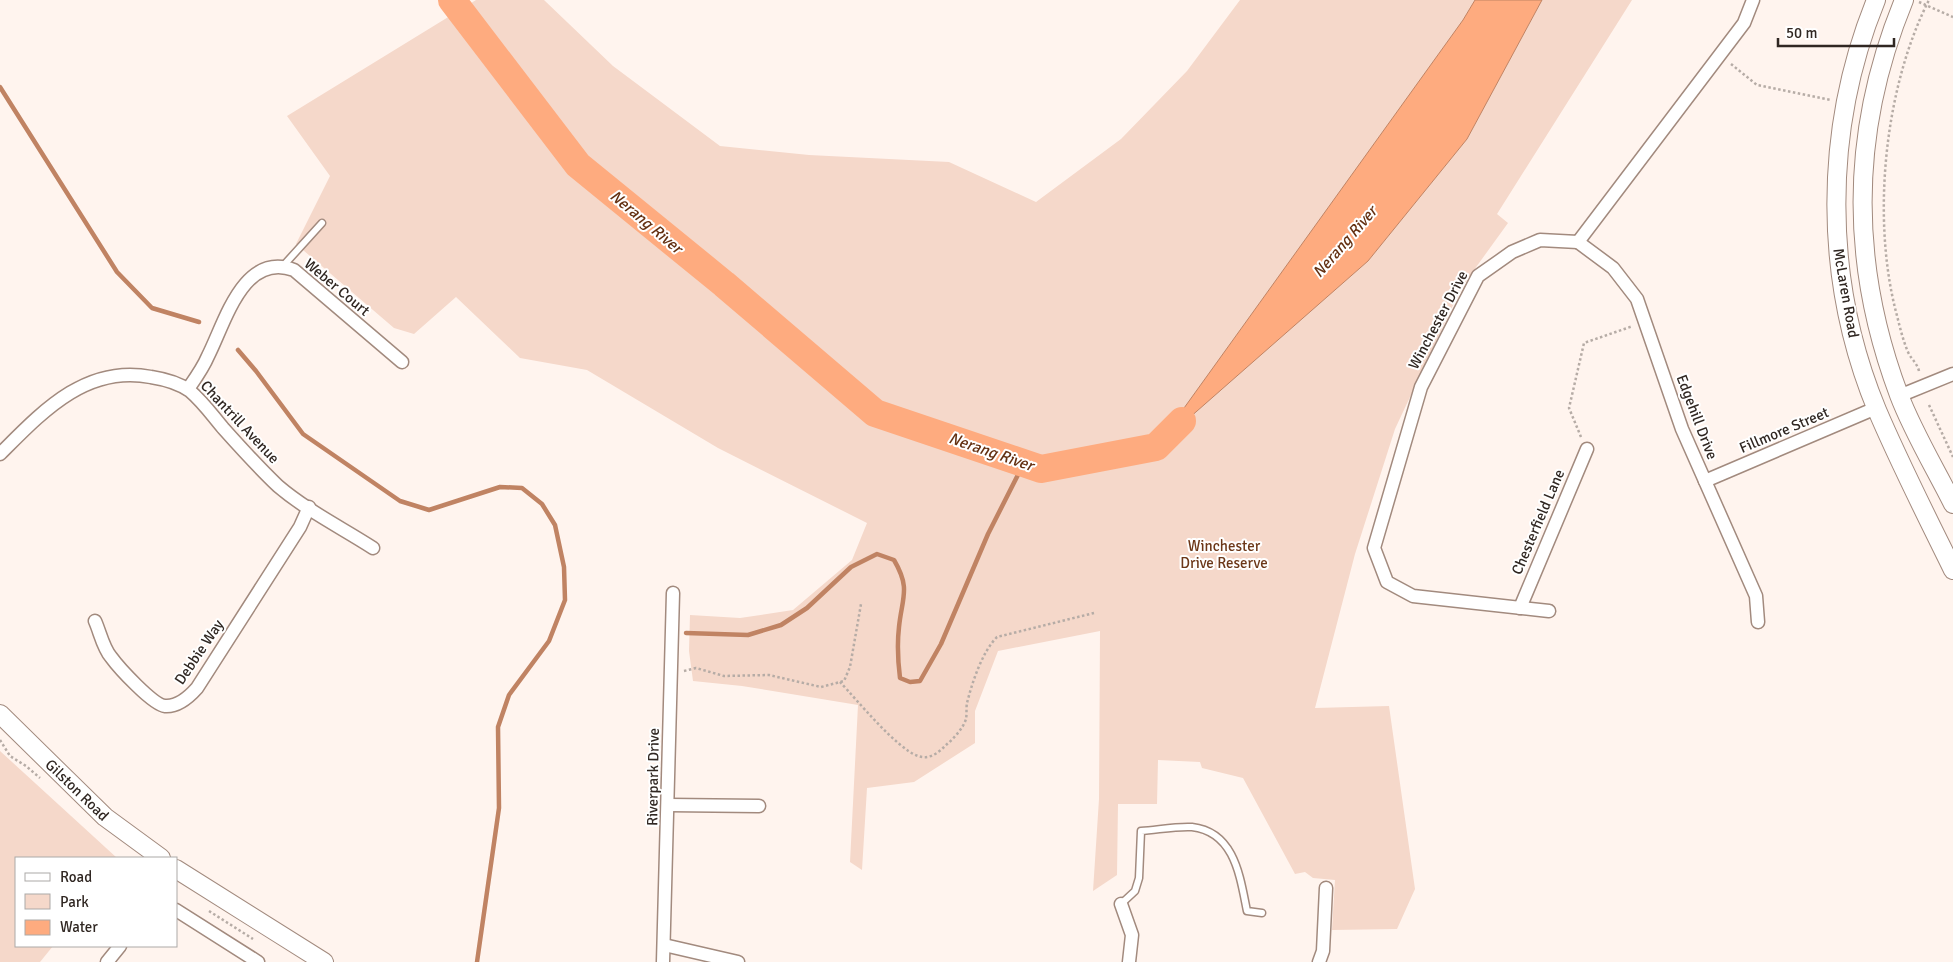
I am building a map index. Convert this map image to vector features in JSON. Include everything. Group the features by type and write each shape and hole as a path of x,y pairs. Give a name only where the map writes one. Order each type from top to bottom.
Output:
{"main road":[{"name":"McLaren Road","path":"1876,0 1866,24 1845,102 1838,151 1836,196 1837,245 1857,351 1876,408 1953,570"},
{"name":"McLaren Road","path":"1904,0 1890,36 1874,92 1865,141 1862,184 1862,228 1874,312 1899,396 1953,504"},
{"name":"Gilston Road","path":"0,714 105,817 159,857"},
{"path":"178,869 324,962"}],"street":[{"path":"1578,242 1744,23 1753,0"},
{"name":"Winchester Drive","path":"1549,611 1413,596 1387,582 1374,548 1421,387 1478,276 1512,252 1540,240 1578,242"},
{"name":"Edgehill Drive","path":"1578,242 1613,268 1637,300 1682,429 1756,596 1758,622"},
{"name":"Weber Court","path":"188,389 208,358 229,310 246,284 255,275 268,268 283,266 294,270 402,362"},
{"name":"Chantrill Avenue","path":"0,454 36,419 68,393 87,382 114,375 140,374 166,379 188,389 204,404 278,485 373,548"},
{"path":"1899,396 1953,374"},
{"name":"Fillmore Street","path":"1705,481 1876,408"},
{"name":"Chesterfield Lane","path":"1520,608 1587,449"},
{"name":"Debbie Way","path":"95,621 110,656 158,704 166,706 188,698 197,688 300,527 309,507"},
{"name":"Riverpark Drive","path":"663,962 669,805 673,593"},
{"path":"669,805 759,806"},
{"path":"1319,962 1323,951 1326,888"},
{"path":"1121,904 1132,935 1129,962"},
{"path":"178,911 258,962"},
{"path":"664,945 738,962"},
{"path":"107,962 119,947"}],"lane":[{"path":"283,266 322,223"},
{"path":"1121,904 1135,891 1139,878 1141,831 1192,827 1206,831 1226,844 1238,870 1247,911 1262,913"}],"path":[{"path":"1915,0 1953,17"},
{"path":"1919,371 1908,354 1895,305 1886,241 1884,199 1886,160 1892,118 1908,54 1929,0"},
{"path":"1720,55 1757,85 1808,97 1845,102"},
{"path":"1587,449 1569,408 1584,343 1645,322"},
{"path":"1929,405 1953,457"},
{"path":"671,674 696,668 724,676 769,674 821,687 844,681 850,667 861,604"},
{"path":"840,682 903,747 919,757 930,756 936,754 962,727 966,718 967,704 990,643 997,637 1094,613"}],"green space":[{"name":"Winchester Drive Reserve","path":"476,0 544,0 613,66 720,146 809,155 949,162 1036,202 1121,139 1187,71 1240,0 1475,0 1463,20 1158,445 1368,261 1467,139 1542,0 1632,0 1497,214 1508,223 1461,288 1395,429 1355,554 1315,708 1389,706 1415,889 1397,929 1332,930 1335,880 1313,878 1305,872 1295,874 1243,778 1202,768 1200,762 1158,760 1157,804 1118,804 1117,875 1093,891 1099,799 1100,631 998,651 975,711 975,743 914,782 867,788 862,870 850,862 858,705 742,686 693,681 689,651 690,615 740,618 793,610 852,560 867,523 718,448 587,370 520,358 456,297 414,334 394,328 296,244 330,176 287,116"},
{"path":"0,751 116,857 15,857 15,947 52,947 40,962 0,962"}],"water":[{"path":"1475,0 1542,0 1467,139 1368,261 1156,447 1463,20"}],"waterway":[{"name":"Nerang River","path":"452,0 578,165 724,284 875,413 1041,469 1156,447 1182,421"},
{"path":"0,87 117,272 152,308 199,322"},
{"path":"238,350 303,434 400,501 429,510 500,487 522,488 542,504 555,525 564,567 565,600 549,641 509,695 498,727 499,808 477,962"},
{"path":"686,633 748,635 781,625 807,608 851,567 877,554 894,560 904,586 898,640 900,678 910,682 920,681 941,644 988,534 1024,463"}]}
